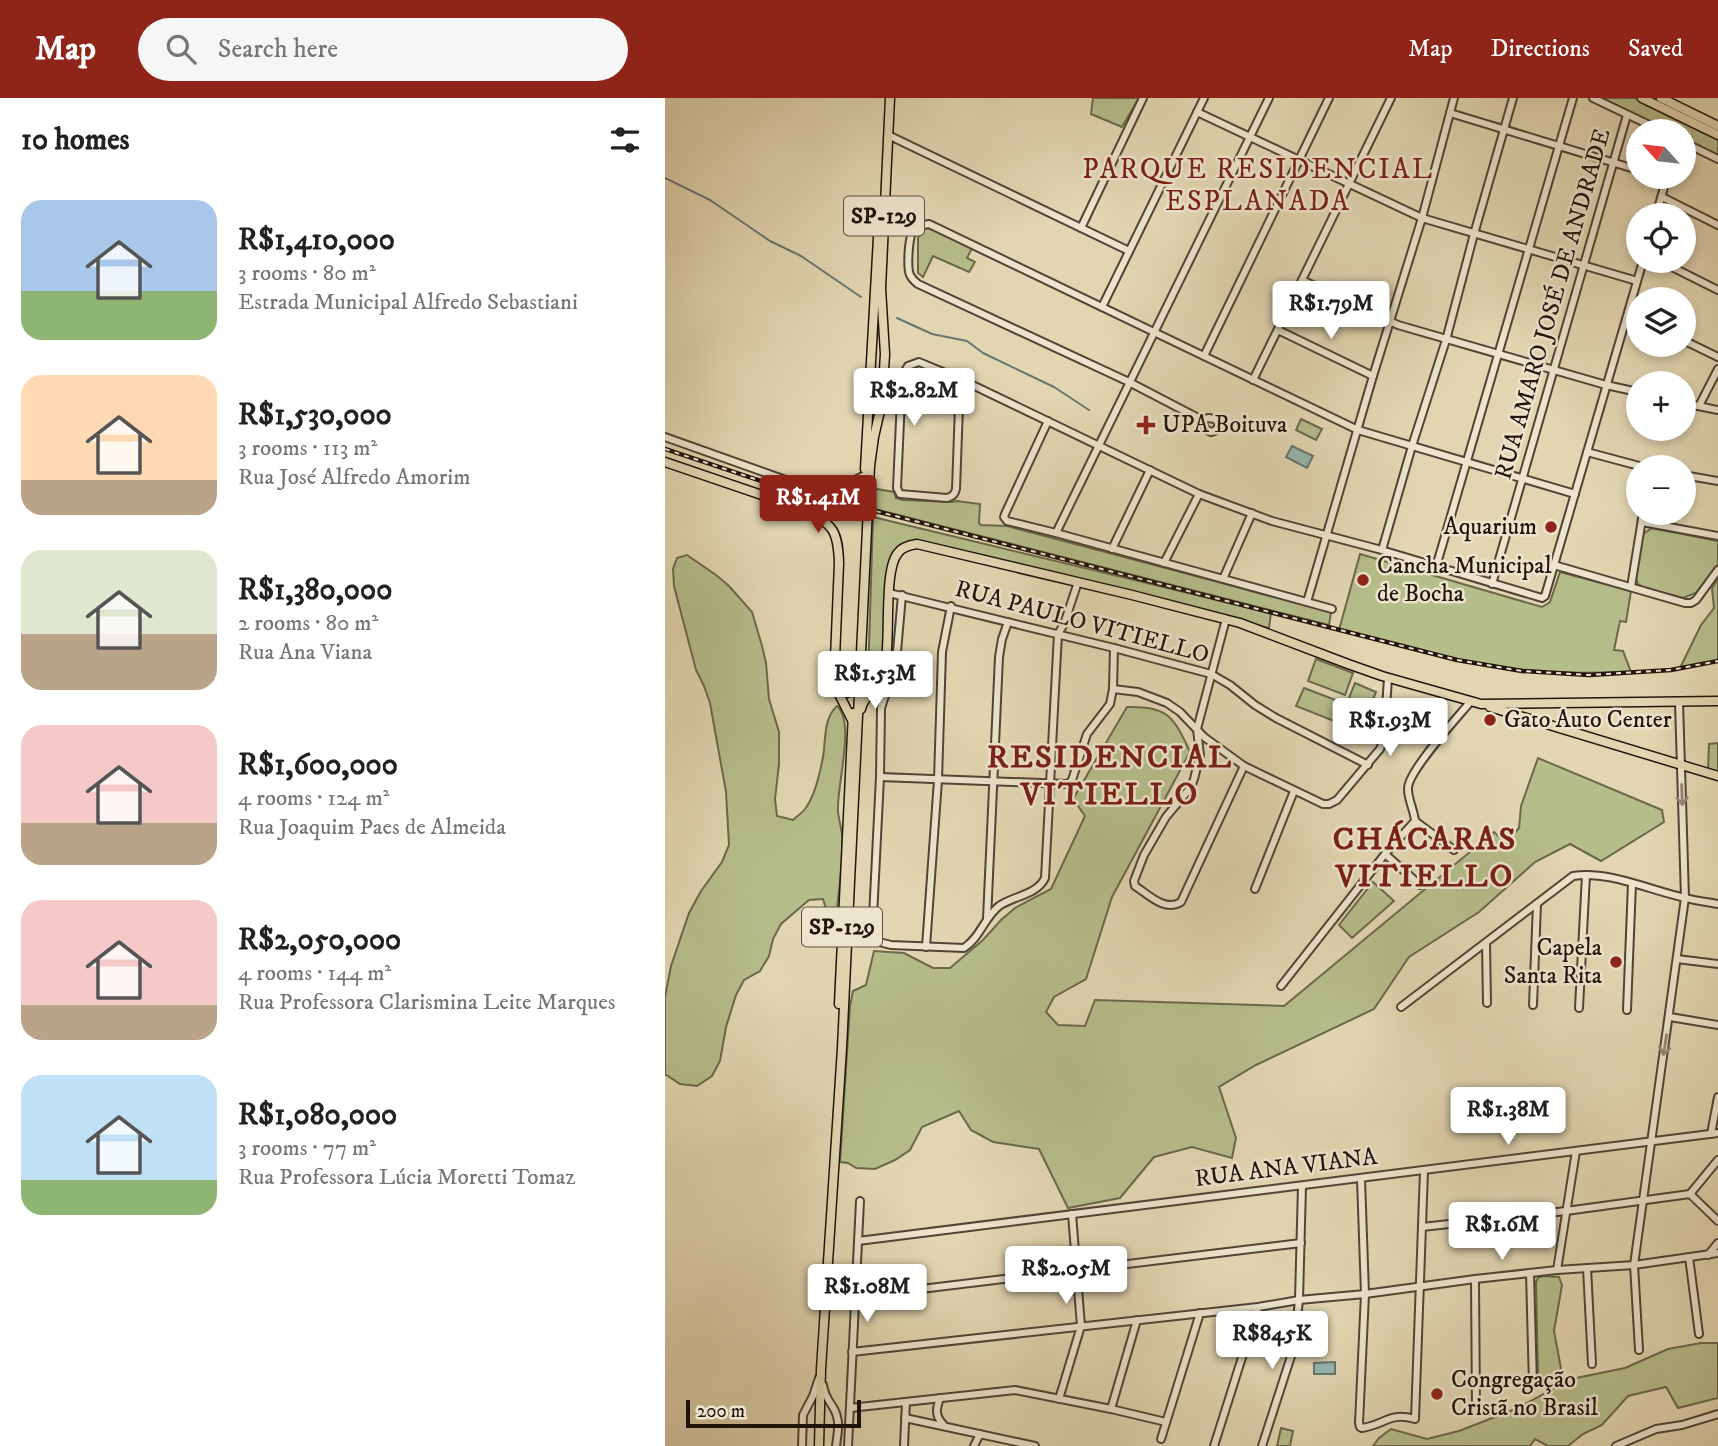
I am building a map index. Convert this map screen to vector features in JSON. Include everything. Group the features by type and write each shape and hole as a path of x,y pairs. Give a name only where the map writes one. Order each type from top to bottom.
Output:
{"main road":[{"name":"SP-129","path":"866,499 874,437 882,402 884,370 881,288 888,98"},
{"name":"SP-129","path":"818,1446 839,978 866,499 870,370 888,98"},
{"path":"1641,98 1718,135"},
{"path":"1661,98 1718,126"},
{"path":"870,370 877,362 881,363 884,370"},
{"path":"665,461 806,510 831,528 838,543 839,563 834,682 855,724"},
{"path":"855,724 863,701 877,687 885,667 891,566 901,549 915,544 1226,619 1388,678 1718,776"},
{"path":"839,692 866,692 877,687"},
{"path":"1481,704 1718,701"},
{"path":"1517,704 1515,709 1518,715"}],"street":[{"path":"1081,228 1143,98"},
{"path":"1102,307 1203,98"},
{"path":"1056,533 1269,98"},
{"path":"1204,356 1329,98"},
{"path":"1253,380 1391,98"},
{"path":"1307,602 1422,218 1454,98"},
{"path":"1382,550 1446,340 1513,98"},
{"path":"1436,567 1573,98"},
{"path":"1593,98 1636,119"},
{"path":"1197,112 1422,218 1637,281"},
{"path":"1450,113 1626,166"},
{"name":"RUA AMARO JOSÉ DE ANDRADE","path":"1492,584 1627,115"},
{"path":"888,135 1129,251"},
{"path":"1696,148 1718,159"},
{"path":"1660,203 1663,189"},
{"path":"1662,197 1718,225"},
{"path":"1202,420 1129,382 914,281 909,272 910,237 915,229 928,224 1358,430 1575,494"},
{"path":"1635,287 1639,273"},
{"path":"1684,273 1718,290"},
{"path":"1303,280 1391,322 1498,355 1626,389"},
{"path":"960,379 956,489 953,495 948,498 899,493 897,488 902,376 908,366 918,362 960,379 1199,494 1272,521 1382,550 1542,598 1545,596 1626,320"},
{"path":"1278,330 1373,376"},
{"path":"1696,346 1718,357"},
{"path":"1699,406 1718,369"},
{"path":"1696,405 1718,410"},
{"path":"1048,421 1005,513 1009,522 1332,608"},
{"path":"665,437 783,479 854,491 866,499"},
{"path":"1587,452 1626,462"},
{"path":"1112,549 1150,470"},
{"path":"837,489 865,475"},
{"path":"1696,477 1718,481"},
{"path":"1164,563 1199,494"},
{"path":"1223,579 1252,513"},
{"path":"1631,587 1641,525"},
{"path":"1658,525 1718,536"},
{"path":"1554,565 1685,603 1695,601 1718,570"},
{"path":"902,595 896,663 881,708 872,937 875,941 891,945 964,948 977,937 986,919 1000,905 1037,888 1045,878 1058,634 1064,624 1077,582"},
{"name":"RUA PAULO VITIELLO","path":"889,593 1211,674 1276,718 1368,765"},
{"path":"926,947 938,780 942,652 951,607"},
{"path":"1226,619 1197,729 1200,755 1194,779 1191,787 1157,831 1144,855 1134,881 1135,886 1161,903 1173,906 1179,904 1244,766"},
{"path":"986,919 999,657 1009,622"},
{"path":"880,777 1068,784 1072,780 1087,734 1110,704 1114,648"},
{"path":"1113,689 1138,692 1167,703 1180,712 1204,737 1244,766 1316,802 1329,804 1337,800 1380,749 1384,739 1388,678"},
{"path":"1454,850 1415,821 1408,792 1409,780 1471,701"},
{"path":"1639,1350 1634,1265 1685,898 1679,702"},
{"path":"1255,889 1294,791"},
{"path":"1281,986 1385,854 1415,821"},
{"path":"1385,854 1420,885"},
{"path":"1401,1007 1573,876 1586,875 1632,883 1718,904"},
{"path":"1579,1008 1586,875"},
{"path":"1627,1010 1632,883"},
{"path":"1533,1005 1537,904"},
{"path":"1486,943 1487,1003"},
{"path":"1678,959 1718,964"},
{"path":"1669,1017 1718,1025"},
{"path":"1715,1134 1718,1097"},
{"name":"RUA ANA VIANA","path":"858,1241 1715,1134"},
{"path":"1557,1270 1576,1152"},
{"path":"1422,1227 1566,1212 1690,1194 1718,1160"},
{"path":"1361,1179 1365,1294 1359,1423 1361,1428 1379,1424 1393,1416 1415,1419 1425,1171"},
{"path":"1262,1446 1294,1348 1299,1300 1302,1186"},
{"path":"1690,1194 1718,1221"},
{"path":"848,1446 860,1201"},
{"path":"1059,1399 1081,1326 1072,1214"},
{"path":"855,1297 1301,1243"},
{"path":"1708,1255 1718,1243"},
{"path":"852,1352 1258,1307 1475,1279 1634,1265 1718,1253"},
{"path":"1689,1257 1699,1334"},
{"path":"1587,1268 1593,1364"},
{"path":"1530,1273 1532,1385"},
{"path":"1475,1279 1476,1411"},
{"path":"1214,1446 1258,1307"},
{"path":"1161,1440 1200,1313"},
{"path":"1111,1409 1137,1320"},
{"path":"802,1446 803,1415 813,1396 821,1369"},
{"path":"821,1369 825,1395 838,1419 837,1446"},
{"path":"850,1408 1015,1390 1166,1422"},
{"path":"940,1398 937,1415 945,1426"},
{"path":"904,1446 906,1402"},
{"path":"807,1407 821,1403 829,1405 835,1411"},
{"path":"1616,1446 1656,1429 1682,1425 1718,1414"},
{"path":"905,1418 1035,1446"},
{"path":"974,1446 980,1434"}],"green space":[{"path":"1093,98 1139,98 1122,127 1091,114"},
{"path":"1595,98 1635,98 1679,119 1639,119"},
{"path":"1696,127 1718,138 1718,157 1696,147"},
{"path":"931,227 972,248 967,258 975,262 969,272 933,256 923,277 918,273 918,238 923,229"},
{"path":"1301,419 1322,429 1316,440 1296,430"},
{"path":"871,488 894,492 896,498 903,500 980,504 981,525 1007,526 1331,612 1329,625 871,508"},
{"path":"873,517 1271,613 1269,628 921,541 896,549 890,559 883,650 876,682 871,684 868,678"},
{"path":"1652,528 1718,541 1718,564 1696,593 1683,598 1638,584 1636,579 1643,534"},
{"path":"1360,554 1542,607 1550,602 1560,572 1631,591 1626,622 1620,621 1614,650 1623,651 1631,672 1550,672 1481,664 1339,630"},
{"path":"687,555 729,586 752,612 766,663 769,699 779,732 775,799 777,816 793,820 809,804 823,757 827,723 837,706 845,726 838,801 842,853 837,910 827,912 823,899 809,900 781,924 760,971 744,980 736,995 726,1027 720,1061 712,1076 697,1086 680,1084 665,1074 665,997 671,966 689,913 722,862 729,845 726,792 710,703 696,670 674,586 673,569 677,558"},
{"path":"1718,579 1718,661 1680,668 1701,625 1714,608 1712,588"},
{"path":"1316,659 1353,673 1345,695 1308,681"},
{"path":"1355,683 1376,692 1362,726 1341,718"},
{"path":"1304,688 1341,702 1334,721 1296,706"},
{"path":"1127,707 1152,709 1168,716 1190,752 1112,897 1086,979 1054,997 1046,1012 1058,1025 1085,1026 1095,1000 1284,1006 1494,832 1506,843 1519,828 1521,806 1538,758 1662,810 1664,822 1601,861 1570,844 1535,862 1479,912 1409,957 1374,1009 1256,1065 1219,1087 1236,1138 1232,1158 1192,1147 1154,1157 1120,1198 1068,1208 1039,1149 993,1142 971,1130 959,1111 922,1127 910,1150 875,1169 856,1168 840,1162 850,1006 853,991 866,985 874,951 904,953 933,968 950,968 1015,908 1051,889 1085,816 1073,799"},
{"path":"1718,743 1718,772 1708,770 1709,744"},
{"path":"1373,882 1394,901 1352,938 1339,925"},
{"path":"1542,1276 1559,1277 1562,1285 1554,1331 1562,1374 1538,1377 1536,1282"},
{"path":"1718,1343 1718,1398 1678,1408 1666,1387 1628,1396 1602,1425 1583,1434 1568,1446 1548,1446 1535,1439 1530,1446 1373,1446 1391,1429 1427,1439 1459,1431 1518,1408 1571,1379 1625,1368 1668,1349"},
{"path":"1281,1428 1293,1431 1290,1446 1277,1446"}],"water":[{"path":"1292,446 1313,456 1307,468 1286,457"},
{"path":"1335,1362 1335,1374 1314,1374 1314,1363"}],"waterway":[{"path":"665,178 710,200 861,297"},
{"path":"897,318 932,334 967,341 983,353 1054,387 1089,410"}],"railway":[{"path":"665,449 770,484 1457,660 1522,671 1589,675 1671,670 1718,661"}],"place":[{"name":"UPA Boituva","path":"1146,425"},
{"name":"Aquarium","path":"1551,527"},
{"name":"Cancha Municipal de Bocha","path":"1363,580"},
{"name":"Gato Auto Center","path":"1490,720"},
{"name":"Capela Santa Rita","path":"1616,962"},
{"name":"Congregação Cristã no Brasil","path":"1437,1394"}],"district":[{"name":"PARQUE RESIDENCIAL ESPLANADA","path":"1258,185"},
{"name":"RESIDENCIAL VITIELLO","path":"1110,776"},
{"name":"CHÁCARAS VITIELLO","path":"1425,858"}]}
